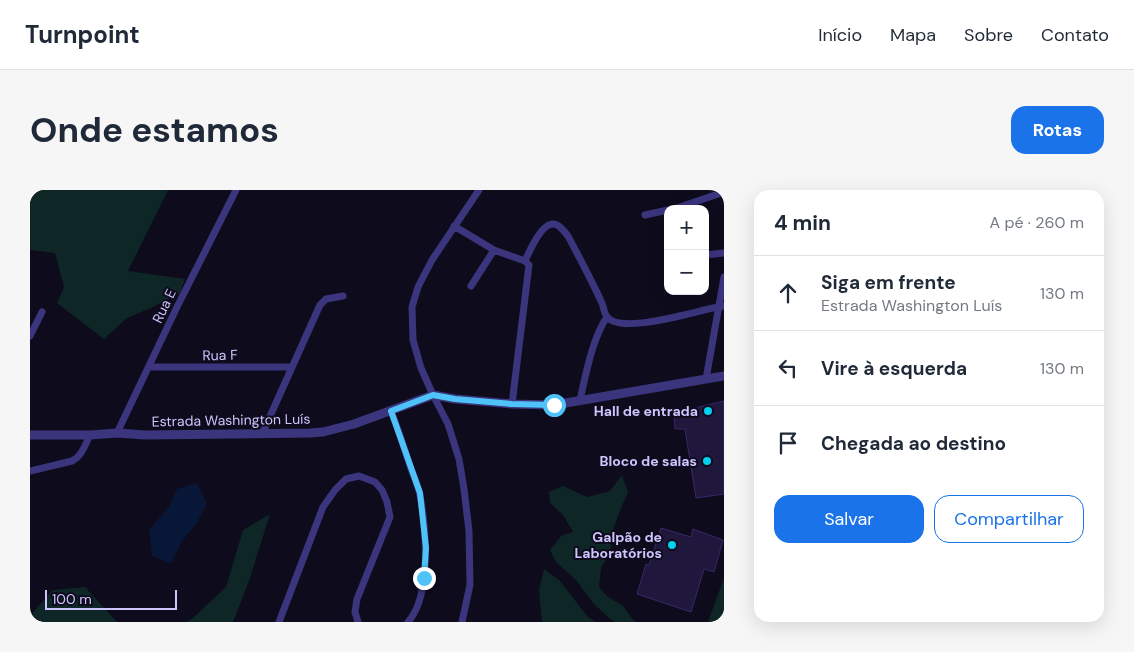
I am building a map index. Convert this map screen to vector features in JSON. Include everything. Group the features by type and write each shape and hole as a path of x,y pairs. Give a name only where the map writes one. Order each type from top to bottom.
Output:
{"street":[{"name":"Rua E","path":"117,433 177,307 236,190"},
{"path":"462,622 470,585 469,531 464,489 459,459 448,424 421,368 413,340 412,307 418,287 432,260 479,190"},
{"path":"686,205 724,192"},
{"path":"645,215 664,211"},
{"path":"525,261 533,243 545,228 550,224 555,224 562,228 568,236 602,302 607,317 613,322 628,324 644,323 722,306"},
{"path":"454,226 494,250 525,261 529,265 512,404"},
{"path":"471,286 494,250"},
{"path":"709,255 724,253"},
{"path":"706,378 722,306 724,278"},
{"path":"262,434 320,305 326,299 343,296"},
{"path":"30,336 42,312"},
{"path":"580,400 598,333 607,317"},
{"name":"Rua F","path":"149,367 292,367"},
{"path":"433,395 512,404 554,405 724,376"},
{"name":"Estrada Washington Luís","path":"30,435 323,432 354,424 433,395"},
{"path":"391,411 420,493 426,548 424,578 418,603 408,622"},
{"path":"30,471 76,459 80,456 90,435"},
{"path":"279,622 323,507 335,490 346,479 359,476 375,482 382,490 388,502 390,517 357,599 355,612 358,622"}],"green space":[{"path":"30,190 168,190 128,271 185,279 180,293 127,318 104,339 57,303 64,287 55,253 30,250"},
{"path":"622,475 628,493 613,530 610,552 601,568 599,587 608,597 622,605 635,622 615,622 609,618 593,603 576,580 556,562 550,550 561,536 573,532 563,515 550,503 549,492 563,486 587,497 610,491"},
{"path":"270,514 250,578 233,622 186,622 193,618 226,587 243,530"},
{"path":"544,569 559,580 588,617 596,622 542,622 539,590"},
{"path":"724,578 724,622 708,622"},
{"path":"85,587 117,622 30,622 30,616 53,590"}],"water":[{"path":"197,483 207,504 196,524 182,541 171,564 152,556 149,530 170,505 177,489"}],"building":[{"name":"Bloco de salas","path":"724,401 724,494 696,498 685,429 675,429 674,416 685,415 699,407"},
{"path":"661,528 691,537 693,529 723,540 714,572 704,569 691,612 637,594 646,564 649,565"}],"place":[{"name":"Hall de entrada","path":"708,411"},
{"name":"Bloco de salas","path":"707,461"},
{"name":"Galpão de Laboratórios","path":"672,545"}],"route":[{"path":"424,578 426,548 420,493 391,411 433,395 512,404 554,405"}]}
